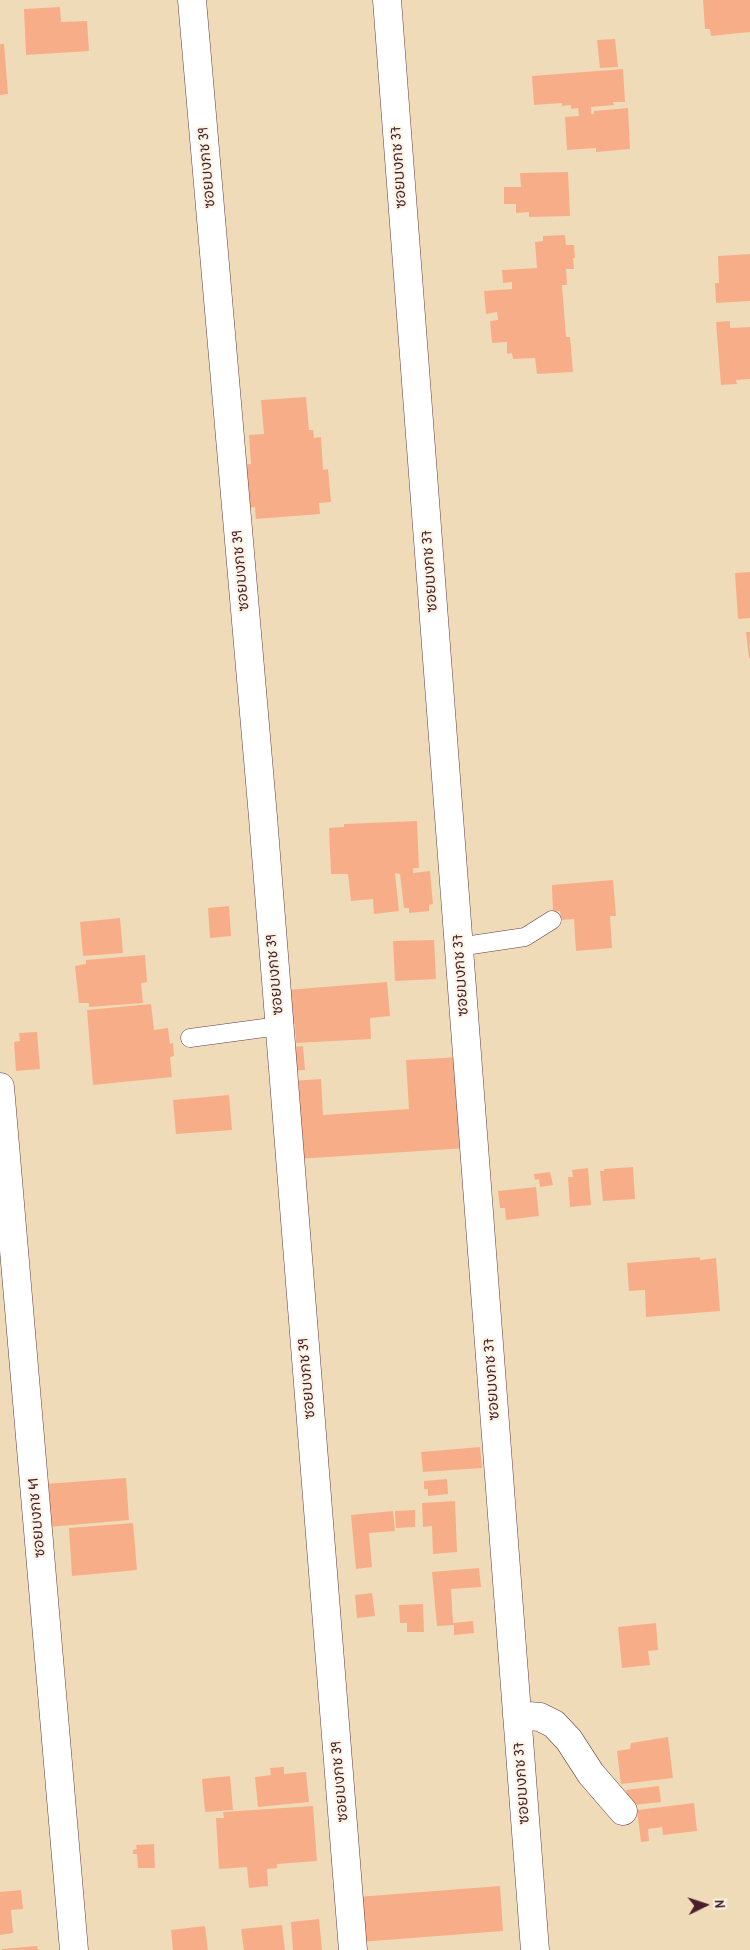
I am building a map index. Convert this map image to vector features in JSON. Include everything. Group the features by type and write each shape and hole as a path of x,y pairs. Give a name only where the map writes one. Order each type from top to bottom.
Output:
{"street":[{"name":"ซอยบงกช 39","path":"192,0 279,1026 353,1950"},
{"name":"ซอยบงกช 37","path":"387,0 535,1950"},
{"name":"ซอยบงกช 41","path":"0,1087 74,1950"},
{"path":"517,1714 540,1717 554,1724 568,1740 591,1774 623,1811"}],"lane":[{"path":"458,947 525,937 552,920"},
{"path":"190,1038 279,1026"}],"building":[{"path":"703,0 750,0 750,32 711,36 710,29 705,29"},
{"path":"60,7 61,22 87,21 89,51 26,55 24,9"},
{"path":"615,39 618,67 600,68 597,40"},
{"path":"0,44 4,44 8,94 0,95"},
{"path":"623,69 625,102 613,102 614,105 591,107 591,114 594,114 594,111 628,108 630,149 596,152 596,148 567,150 565,117 579,116 578,108 571,109 571,105 562,106 562,103 534,105 532,76"},
{"path":"568,172 570,216 529,217 529,212 516,213 516,204 504,204 504,187 521,187 520,173"},
{"path":"565,235 566,245 574,245 575,258 573,258 574,269 566,269 567,285 562,285 566,337 570,337 573,372 537,374 535,358 513,359 512,353 507,354 507,342 492,343 490,321 498,320 497,312 486,314 484,291 512,289 512,282 503,283 502,270 537,268 535,242 543,241 543,236"},
{"path":"750,254 750,301 716,303 715,283 719,283 718,256"},
{"path":"730,321 730,328 750,327 750,379 736,380 737,384 721,385 716,322"},
{"path":"306,397 309,430 313,430 314,438 321,437 323,470 328,469 331,502 319,503 320,514 256,519 255,507 243,508 240,465 251,464 249,435 264,434 261,400"},
{"path":"750,572 750,618 738,619 735,573"},
{"path":"746,632 750,632 750,658 749,658"},
{"path":"417,821 419,868 413,868 413,873 430,871 433,904 429,905 429,911 409,913 409,908 404,908 400,874 395,873 399,911 374,914 373,899 351,901 348,874 331,874 329,828 344,827 344,824"},
{"path":"613,880 616,916 610,916 612,948 576,951 574,919 561,920 560,911 553,912 552,885"},
{"path":"229,906 231,936 210,938 208,908"},
{"path":"120,918 123,953 83,956 80,922"},
{"path":"434,940 436,979 395,981 393,941"},
{"path":"145,955 147,982 141,983 143,1003 89,1007 89,1003 79,1003 75,966 86,964 86,960"},
{"path":"387,982 390,1016 370,1018 371,1039 296,1043 295,1024 289,1025 286,990"},
{"path":"151,1004 154,1030 168,1028 170,1044 173,1043 174,1056 170,1057 172,1077 93,1085 87,1010"},
{"path":"37,1032 40,1069 16,1071 14,1042 20,1041 19,1033"},
{"path":"303,1046 305,1070 287,1071 285,1048"},
{"path":"461,1057 466,1148 297,1159 292,1081 321,1079 323,1115 409,1109 406,1060"},
{"path":"229,1095 232,1130 176,1134 173,1100"},
{"path":"633,1167 635,1199 603,1201 600,1171 604,1171 604,1169"},
{"path":"588,1168 591,1205 570,1207 568,1177 573,1177 572,1170"},
{"path":"550,1172 553,1185 540,1187 539,1179 535,1180 534,1174"},
{"path":"536,1187 539,1216 506,1220 505,1208 500,1208 498,1191"},
{"path":"700,1257 700,1260 716,1258 720,1311 646,1317 645,1290 629,1291 627,1263"},
{"path":"480,1447 482,1468 423,1472 421,1452"},
{"path":"126,1478 129,1520 48,1527 45,1484"},
{"path":"447,1479 448,1494 428,1496 428,1489 424,1489 424,1481"},
{"path":"455,1501 457,1552 433,1554 432,1526 423,1527 422,1503"},
{"path":"415,1510 415,1527 396,1528 395,1511"},
{"path":"393,1511 395,1531 369,1533 372,1567 356,1569 351,1515"},
{"path":"133,1523 137,1570 72,1576 69,1528"},
{"path":"479,1568 481,1587 451,1589 453,1623 473,1621 474,1633 454,1635 454,1625 437,1626 432,1572"},
{"path":"372,1593 375,1616 357,1618 355,1595"},
{"path":"423,1604 424,1632 407,1632 407,1623 400,1623 399,1605"},
{"path":"656,1623 658,1650 648,1651 650,1665 622,1668 618,1627"},
{"path":"668,1737 673,1778 621,1784 617,1751 630,1749 631,1743"},
{"path":"284,1767 284,1774 306,1772 309,1802 258,1807 255,1777 271,1775 270,1768"},
{"path":"230,1776 233,1810 205,1812 202,1779"},
{"path":"659,1786 661,1802 634,1805 629,1817 626,1790"},
{"path":"694,1803 697,1831 663,1835 662,1827 648,1829 649,1841 641,1842 637,1810"},
{"path":"313,1806 317,1861 277,1864 277,1868 267,1869 268,1886 249,1888 247,1867 219,1869 216,1818 224,1818 223,1812"},
{"path":"154,1844 155,1868 138,1868 137,1854 133,1854 133,1850 137,1849 136,1845"},
{"path":"500,1886 503,1931 360,1942 357,1897"},
{"path":"21,1890 23,1909 11,1910 13,1933 0,1935 0,1892"},
{"path":"319,1919 322,1950 293,1950 291,1922"},
{"path":"282,1925 285,1950 244,1950 241,1929"},
{"path":"205,1926 208,1950 173,1950 171,1930"},
{"path":"37,1946 38,1950 2,1950 2,1949"}]}
